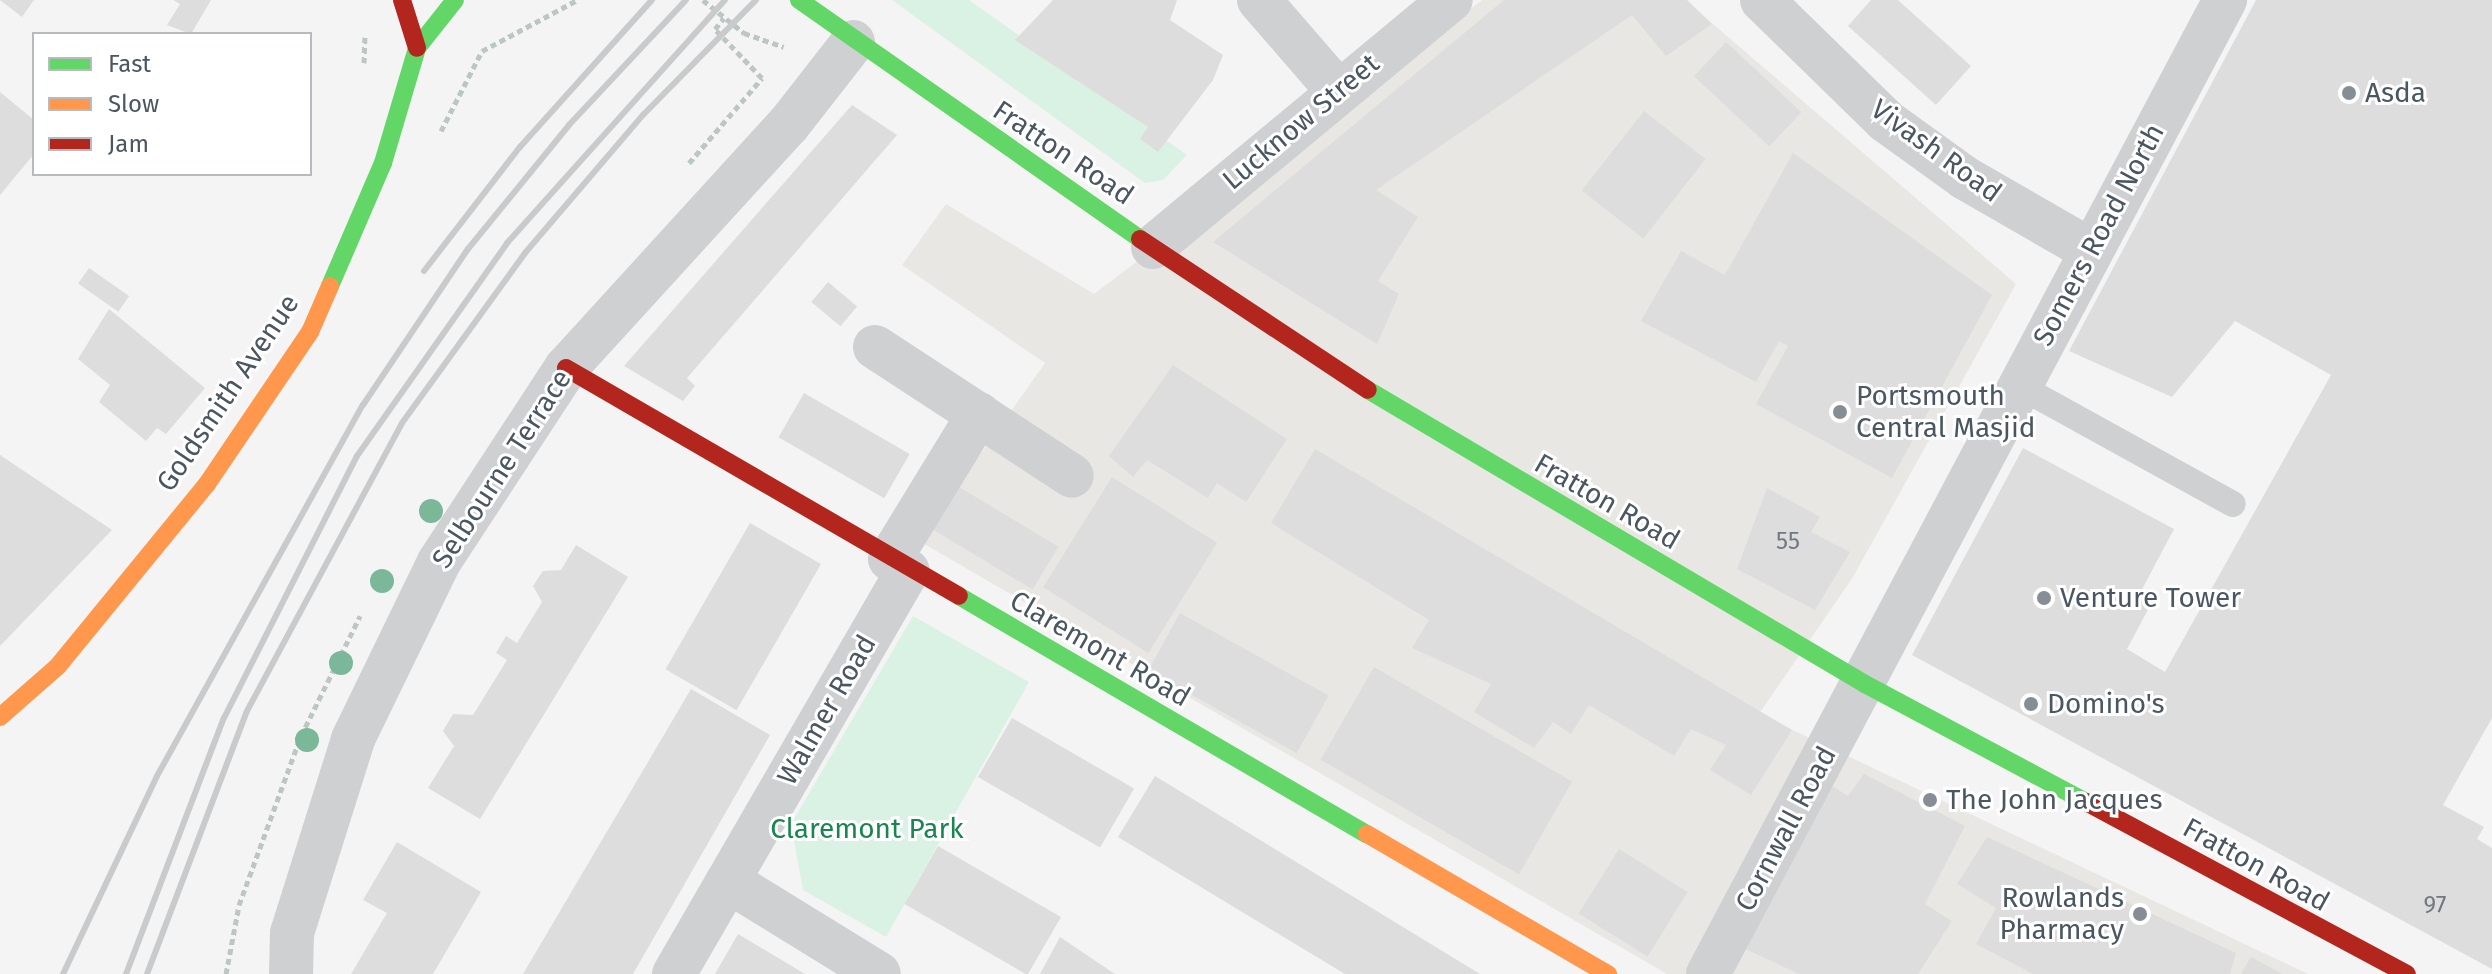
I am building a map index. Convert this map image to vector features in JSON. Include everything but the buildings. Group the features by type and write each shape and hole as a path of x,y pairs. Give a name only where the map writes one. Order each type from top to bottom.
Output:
{"main road":[{"path":"402,0 417,48"},
{"name":"Goldsmith Avenue","path":"0,717 58,666 207,484 310,332 383,163 417,48 455,0"},
{"name":"Fratton Road","path":"799,0 817,17 1153,247 1441,438 1865,684 2407,974"},
{"name":"Claremont Road","path":"566,368 899,565 1608,974"}],"street":[{"path":"1259,0 1337,90"},
{"name":"Lucknow Street","path":"1153,247 1337,90 1451,0"},
{"name":"Somers Road North","path":"1865,684 2090,250 2225,0"},
{"name":"Vivash Road","path":"1777,5 1886,121 1965,178 2090,250"},
{"name":"Selbourne Terrace","path":"291,974 292,933 353,739 439,562 566,368 789,124 853,42"},
{"path":"875,347 1072,476"},
{"name":"Walmer Road","path":"674,974 728,881 979,414"},
{"name":"Cornwall Road","path":"1708,974 1865,684"},
{"path":"728,881 879,974"}],"lane":[{"path":"2019,386 2233,504"}],"path":[{"path":"465,89 491,44 577,0"},
{"path":"705,0 724,18 787,47"},
{"path":"724,18 715,29 762,78"}],"shaded area":[{"path":"1482,0 1685,0 2016,284 1853,577 1759,714 2308,974 1667,974 919,541 1045,363 902,265 946,204 1094,294"}],"green space":[{"path":"892,0 969,0 1187,155 1163,180 1145,183"},
{"name":"Claremont Park","path":"913,616 1029,682 886,937 803,890 791,824"}],"railway":[{"path":"424,271 520,147 652,0"},
{"path":"63,974 157,776 363,405 468,249 569,125 686,0"},
{"path":"126,974 224,718 357,456 507,243 725,0"},
{"path":"147,974 247,711 402,423 525,253 643,115 756,0"}],"traffic: fast":[{"path":"330,286 383,163 417,48 455,0"},
{"path":"799,0 1140,239"},
{"path":"1368,390 1865,684 2086,802"},
{"path":"959,596 1367,834"}],"traffic: slow":[{"path":"0,717 58,666 207,484 310,332 330,286"},
{"path":"1367,834 1608,974"}],"traffic: jam":[{"path":"402,0 417,48"},
{"path":"1140,239 1368,390"},
{"path":"566,368 959,596"},
{"path":"2086,802 2407,974"}],"place":[{"name":"Asda","path":"2349,93"},
{"name":"Portsmouth Central Masjid","path":"1840,412"},
{"name":"Venture Tower","path":"2044,598"},
{"name":"Domino's","path":"2031,704"},
{"name":"The John Jacques","path":"1930,800"},
{"name":"Rowlands Pharmacy","path":"2140,914"}]}
